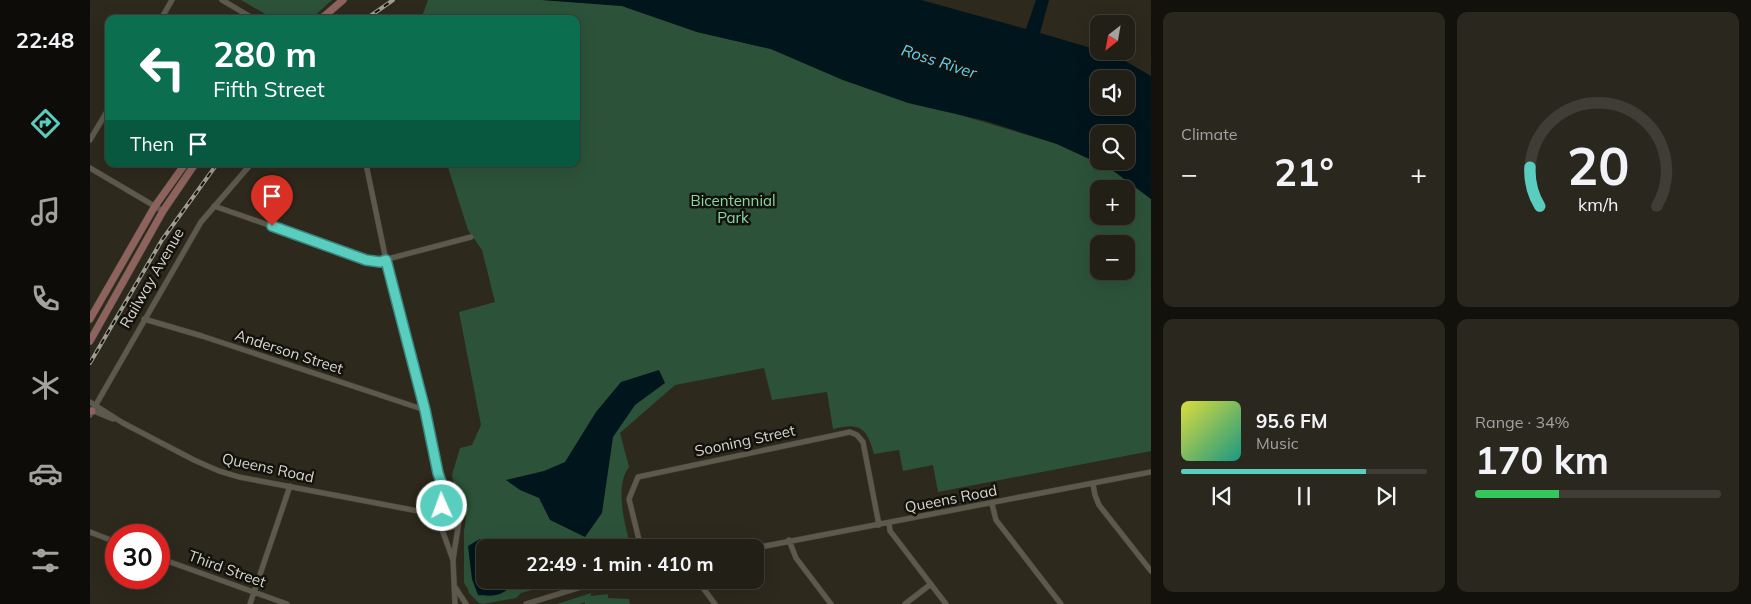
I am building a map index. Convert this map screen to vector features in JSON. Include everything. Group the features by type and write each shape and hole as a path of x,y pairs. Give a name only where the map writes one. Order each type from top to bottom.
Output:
{"main road":[{"path":"326,15 343,0"},
{"path":"90,320 155,206 183,167"},
{"name":"Railway Avenue","path":"90,341 163,211 193,167"}],"street":[{"path":"163,15 172,0"},
{"path":"222,0 247,15"},
{"path":"90,140 105,115"},
{"name":"Railway Avenue","path":"91,409 201,222 248,167"},
{"path":"367,167 386,260 425,410 438,473 442,485 458,509 460,517 453,560 456,604"},
{"path":"90,168 163,211"},
{"path":"214,206 366,260 380,262 471,238"},
{"name":"Anderson Street","path":"144,319 202,336 425,410"},
{"name":"Queens Road","path":"91,409 123,423 219,472 418,511 440,524"},
{"name":"Sooning Street","path":"639,539 629,499 638,477 850,432 857,435 864,442 879,525"},
{"name":"Queens Road","path":"764,546 992,504 1151,472"},
{"path":"1093,484 1099,505 1151,572"},
{"path":"442,485 441,507 437,518 453,560"},
{"path":"250,604 290,486"},
{"path":"441,507 450,504 458,509"},
{"path":"992,504 996,520 1061,604"},
{"name":"Queens Road","path":"418,511 441,507"},
{"path":"440,524 451,528 459,521"},
{"path":"889,523 890,531 946,604"},
{"path":"90,532 105,538"},
{"path":"789,540 796,558 830,604"},
{"name":"Third Street","path":"170,562 287,604"},
{"path":"905,604 931,584"},
{"path":"455,586 466,604"},
{"path":"526,604 575,589"},
{"path":"704,589 716,604"}],"green space":[{"path":"241,0 332,0 315,15 267,15"},
{"name":"Bicentennial Park","path":"428,0 542,0 622,6 697,32 771,49 843,80 1057,144 1090,159 1090,170 1112,170 1126,180 1090,180 1090,225 1135,225 1135,187 1151,199 1151,451 938,492 933,465 903,471 899,450 874,454 868,438 861,429 850,426 833,429 827,392 772,400 764,368 675,385 620,433 629,467 622,485 621,495 629,539 476,539 476,589 536,589 521,593 516,598 483,604 479,603 469,593 464,583 464,531 466,517 456,497 452,475 460,448 472,445 481,425 459,312 495,302 482,250 468,230 448,167 580,167 580,15 422,15"},
{"path":"591,593 591,596 608,594 608,598 629,599 630,604 585,604 585,602 580,604 557,604"}],"water":[{"name":"Ross River","path":"542,0 921,0 1026,29 1036,0 1049,0 1040,33 1090,48 1090,60 1124,60 1151,76 1151,199 1135,187 1135,180 1126,180 1112,170 1135,170 1135,125 1090,125 1090,159 1057,144 986,121 908,103 843,80 771,49 697,32 622,6"},
{"path":"659,370 665,383 635,405 613,437 602,513 585,537 550,520 539,498 520,490 506,480 544,471 565,462 596,412 621,382"},
{"path":"476,541 476,589 508,589 500,594 491,596 478,595 472,579 468,546"}],"railway":[{"path":"372,15 393,0"},
{"path":"90,363 162,240 215,167"}],"route":[{"path":"272,226 372,262 386,260 425,410 442,485 442,506"}]}
